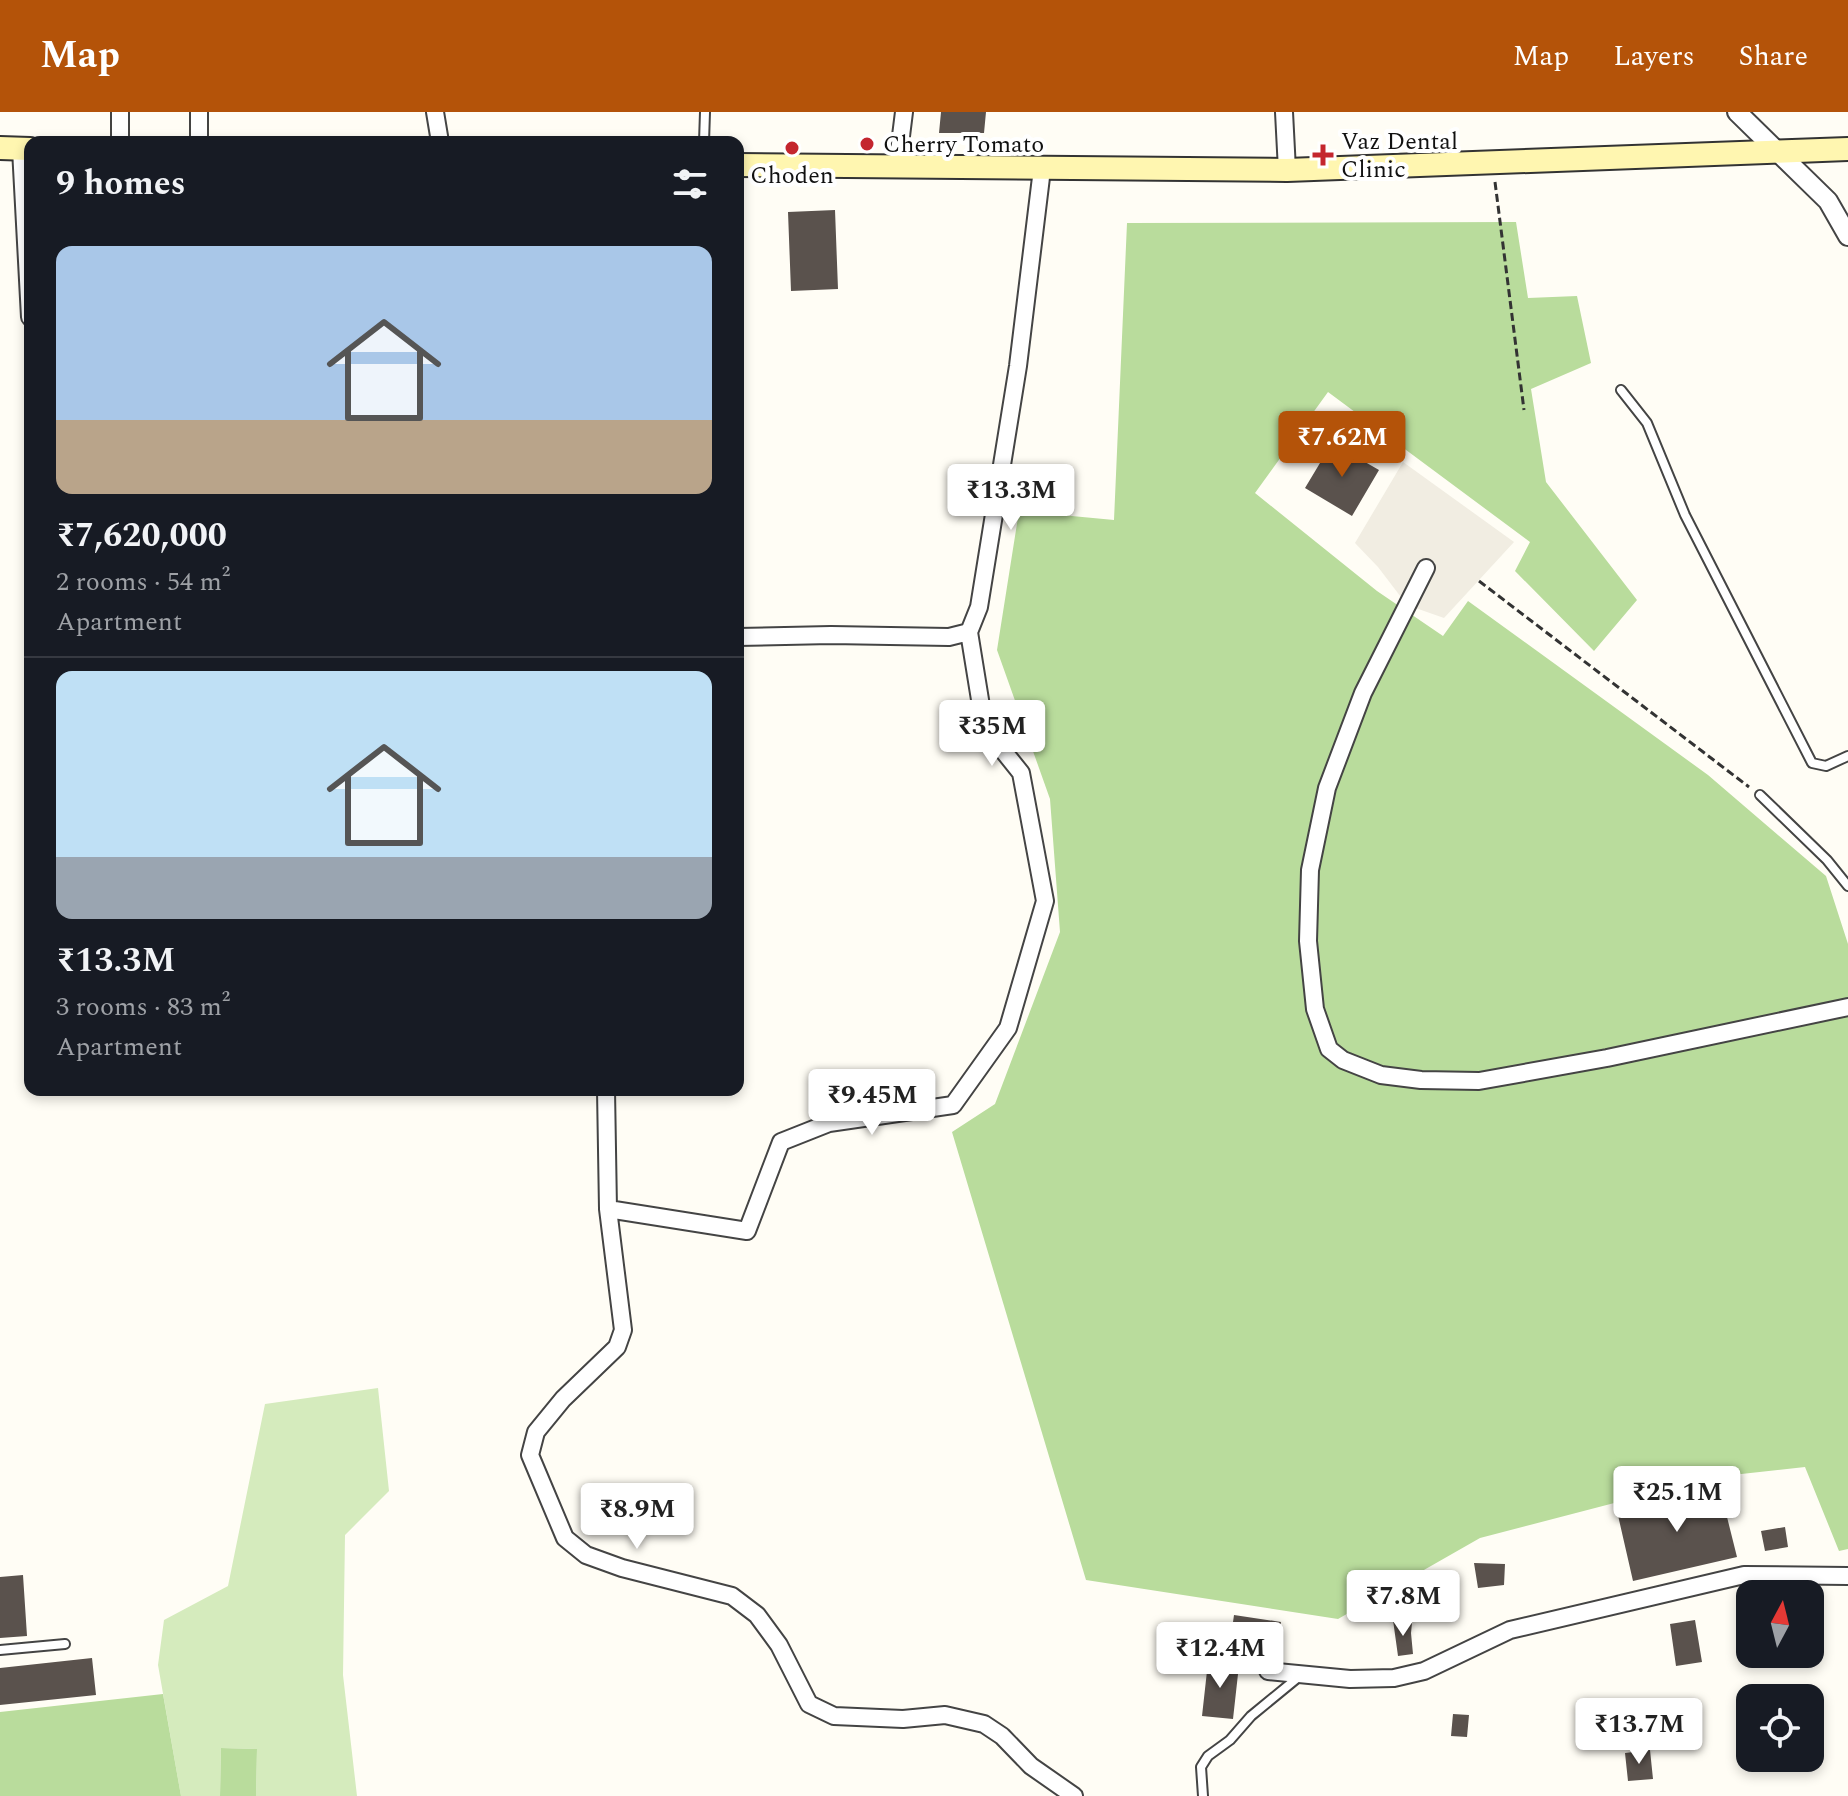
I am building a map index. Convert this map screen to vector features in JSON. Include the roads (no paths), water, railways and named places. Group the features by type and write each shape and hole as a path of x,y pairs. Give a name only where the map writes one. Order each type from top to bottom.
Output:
{"main road":[{"path":"744,165 1287,170 1848,149"}],"street":[{"path":"120,112 120,136"},
{"path":"199,112 199,136"},
{"path":"435,112 439,136"},
{"path":"897,168 904,112"},
{"path":"1284,112 1287,170"},
{"path":"1737,112 1828,201 1848,236"},
{"path":"17,149 24,239"},
{"path":"608,1209 747,1231 781,1142 829,1123 953,1105 1008,1028 1045,901 1021,773 1001,748 982,712 969,632 979,607 1018,366 1042,169"},
{"path":"1426,568 1363,693 1327,788 1310,870 1308,941 1315,1009 1329,1049 1343,1060 1381,1075 1421,1080 1479,1081 1607,1058 1848,1007"},
{"path":"744,637 949,637 969,632"},
{"path":"606,1096 608,1209 623,1330 617,1347 563,1399 536,1432 530,1455 565,1538 586,1555 622,1568 732,1596 757,1615 779,1645 809,1704 834,1716 903,1719 945,1715 984,1724 1002,1736 1031,1766 1074,1796"},
{"path":"1268,1671 1350,1679 1394,1678 1424,1671 1510,1630 1744,1575 1848,1576"}],"lane":[{"path":"704,136 705,112"},
{"path":"1621,390 1647,423 1685,515 1812,763 1826,766 1848,756"},
{"path":"1760,795 1827,860 1848,886"},
{"path":"0,1650 65,1644"},
{"path":"1203,1796 1201,1767 1208,1756 1230,1740 1251,1716 1302,1674"}],"place":[{"name":"Cherry Tomato","path":"867,144"},
{"name":"Choden","path":"792,148"},
{"name":"Vaz Dental Clinic","path":"1323,155"}]}
